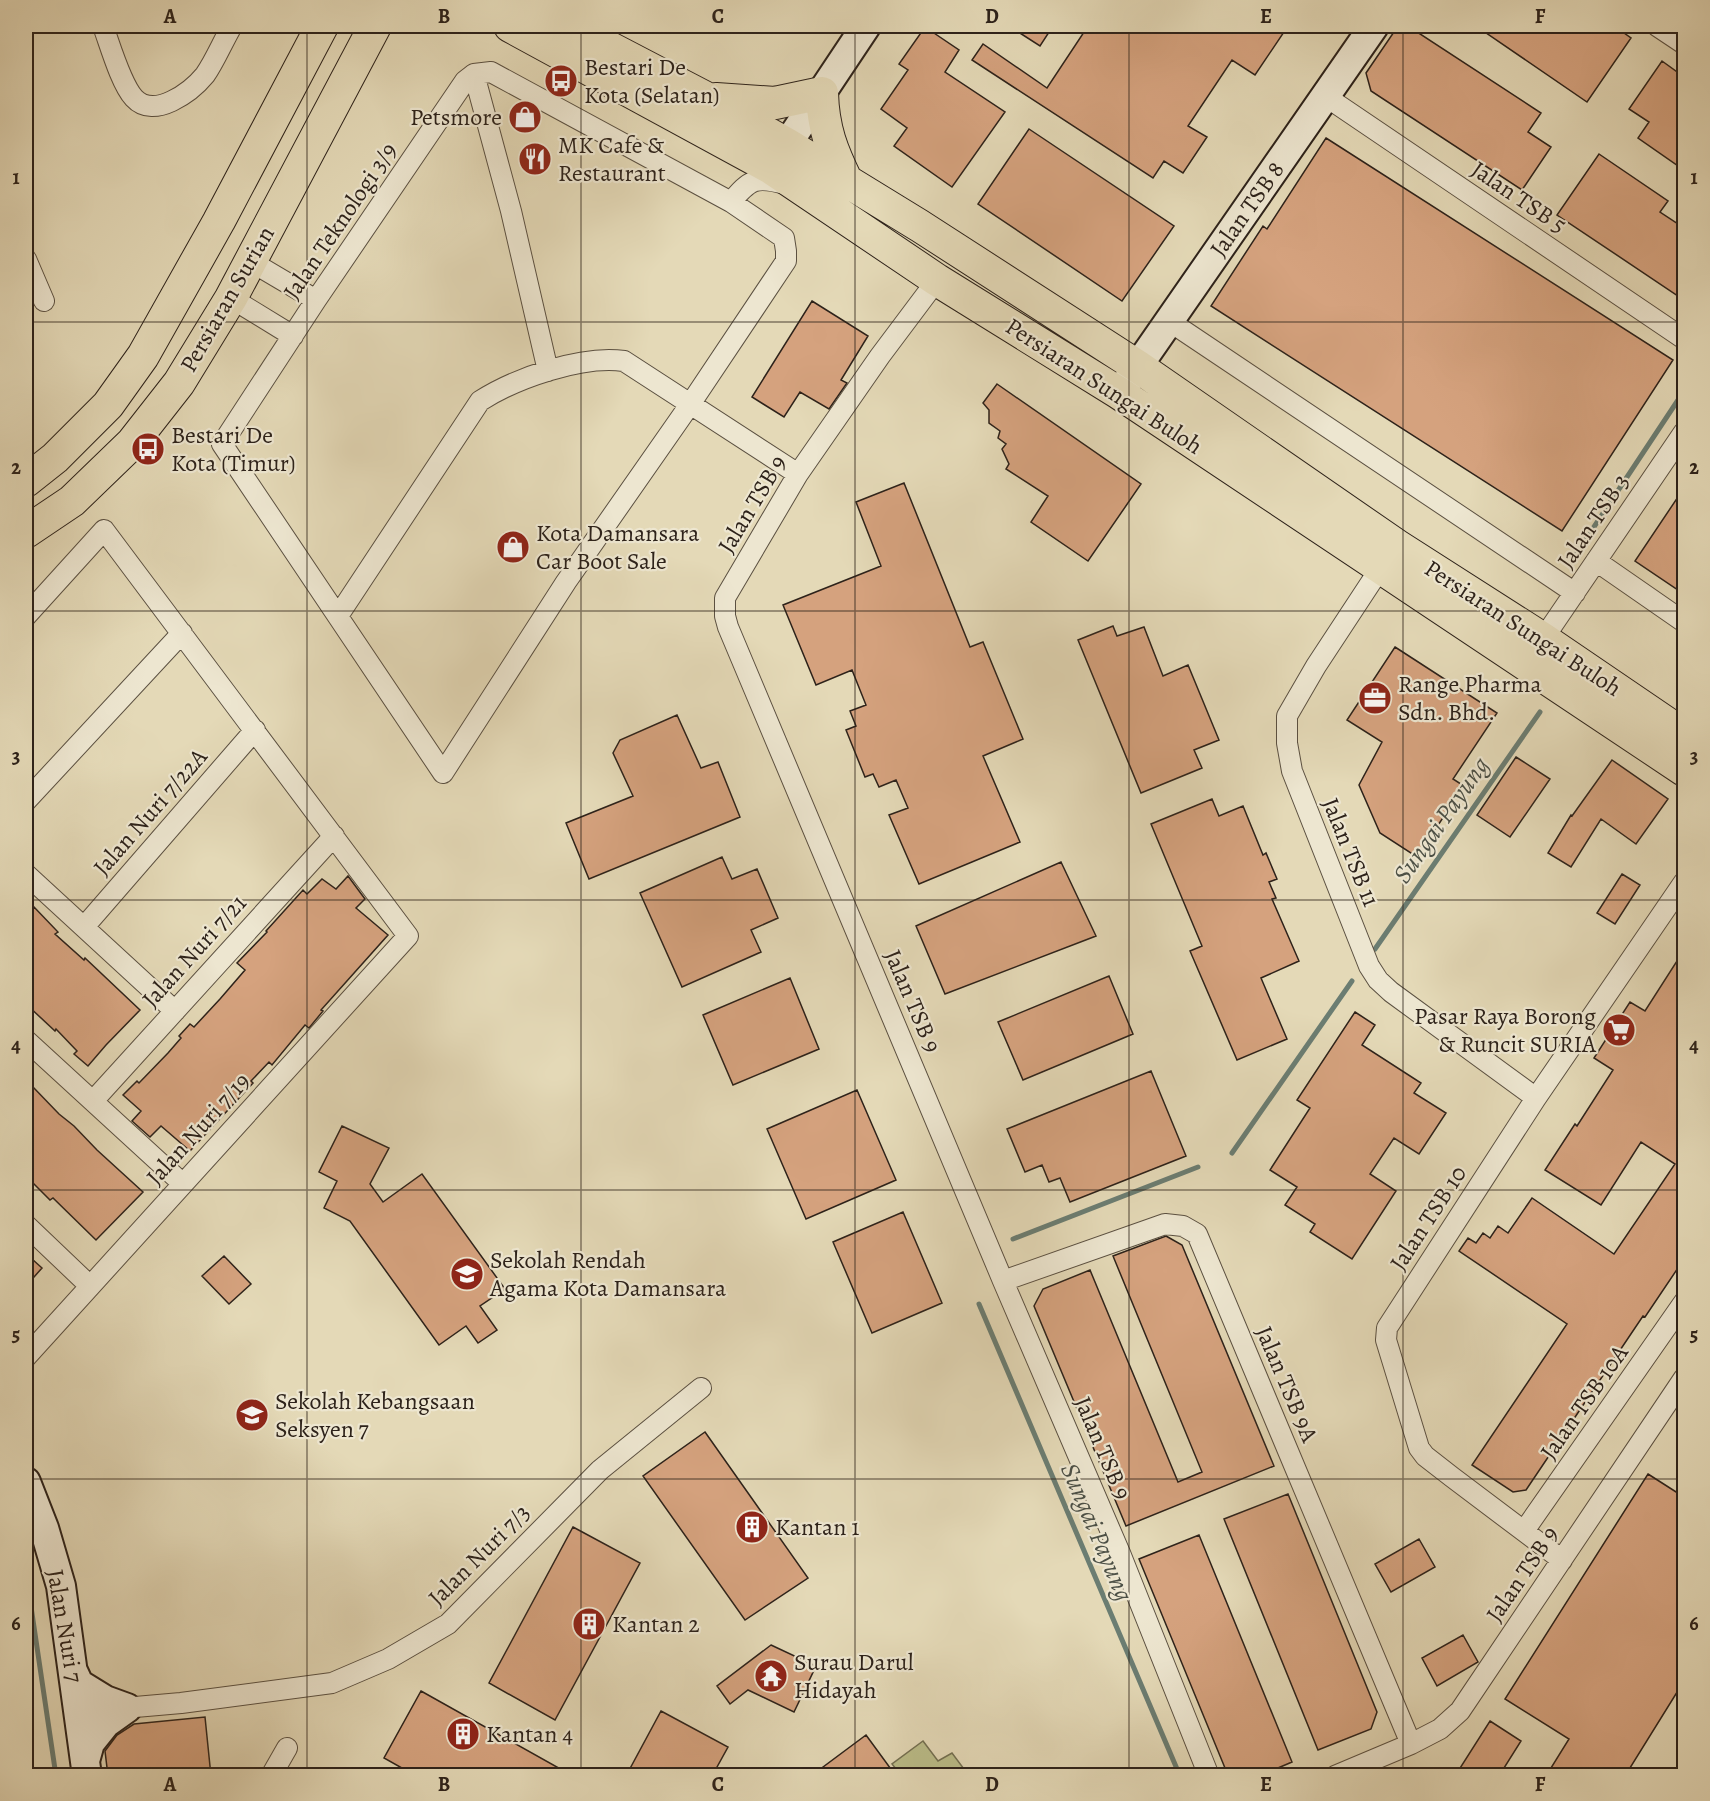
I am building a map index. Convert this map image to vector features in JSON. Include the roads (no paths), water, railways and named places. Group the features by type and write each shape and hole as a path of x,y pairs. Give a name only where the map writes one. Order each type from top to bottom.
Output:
{"main road":[{"name":"Persiaran Surian","path":"26,481 55,458 108,405 143,356 219,221 322,26"},
{"name":"Persiaran Surian","path":"26,532 72,501 132,443 179,383 231,298 375,26"},
{"path":"355,64 382,26"},
{"name":"Persiaran Sungai Buloh","path":"510,26 780,156 847,182 920,226 1137,366 1388,557 1684,770"},
{"name":"Persiaran Sungai Buloh","path":"568,26 706,99 780,156 805,190 937,280 1388,557 1543,639 1684,735"},
{"path":"706,99 775,103 822,93 827,136 847,182"}],"street":[{"path":"103,26 126,87 135,99 146,106 159,106 179,99 205,75 232,26"},
{"path":"780,156 866,26"},
{"name":"Jalan TSB 8","path":"1119,393 1374,26"},
{"path":"1657,26 1684,44"},
{"name":"Jalan Teknologi 3/9","path":"491,72 731,202 784,238 786,261 567,582 443,772 222,444 316,300 465,81 474,74 491,72"},
{"path":"474,74 512,211 548,371"},
{"name":"Jalan TSB 5","path":"1325,96 1684,339"},
{"path":"731,202 752,181 762,179 805,190"},
{"path":"26,259 44,301"},
{"path":"250,261 316,300"},
{"name":"Jalan TSB 9","path":"937,280 879,356 798,474 725,598 725,616 1003,1281 1120,1553 1209,1776"},
{"path":"231,298 293,336"},
{"path":"1169,321 1575,593"},
{"path":"338,616 480,402 493,393 557,367 610,359 624,361 798,474"},
{"name":"Jalan TSB 3","path":"1543,639 1684,432"},
{"path":"26,616 104,530 334,836"},
{"name":"Jalan TSB 11","path":"1388,557 1316,666 1287,716 1287,743 1292,771 1369,966 1378,980 1390,992 1536,1098"},
{"path":"1596,561 1684,622"},
{"path":"26,801 182,633"},
{"name":"Jalan Nuri 7/22A","path":"84,927 255,730"},
{"name":"Jalan Nuri 7/19","path":"26,1357 408,936 334,836"},
{"name":"Jalan Nuri 7/21","path":"93,1101 334,836"},
{"path":"26,874 175,1011"},
{"name":"Jalan TSB 10","path":"1562,1560 1425,1456 1419,1448 1386,1340 1387,1328 1536,1098 1684,882"},
{"path":"26,1040 183,1184"},
{"name":"Jalan TSB 9A","path":"1003,1281 1165,1224 1183,1226 1197,1234 1411,1744"},
{"path":"26,1225 90,1286"},
{"name":"Jalan TSB 10A","path":"1524,1531 1684,1302"},
{"name":"Jalan TSB 9","path":"1335,1776 1411,1744 1440,1729 1460,1711 1684,1378"},
{"name":"Jalan Nuri 7/3","path":"78,1712 181,1703 332,1683 388,1659 448,1624 600,1470 701,1388"},
{"name":"Jalan Nuri 7","path":"26,1482 44,1528 62,1586 86,1768"},
{"path":"73,1671 79,1684 105,1700 127,1708"},
{"path":"86,1768 90,1743 106,1723 127,1708"},
{"path":"271,1776 287,1748"}],"waterway":[{"name":"Sungai Payung","path":"1576,554 1684,391"},
{"name":"Sungai Payung","path":"1375,949 1540,712"},
{"name":"Sungai Payung","path":"1232,1153 1352,981"},
{"name":"Sungai Payung","path":"1013,1239 1198,1167"},
{"name":"Sungai Payung","path":"979,1304 1180,1776"},
{"path":"26,1583 56,1776"}],"place":[{"name":"Bestari De Kota (Selatan)","path":"561,81"},
{"name":"Petsmore","path":"525,117"},
{"name":"MK Cafe & Restaurant","path":"535,159"},
{"name":"Bestari De Kota (Timur)","path":"148,449"},
{"name":"Kota Damansara Car Boot Sale","path":"513,547"},
{"name":"Range Pharma Sdn. Bhd.","path":"1375,698"},
{"name":"Pasar Raya Borong & Runcit SURIA","path":"1619,1030"},
{"name":"Sekolah Rendah Agama Kota Damansara","path":"467,1274"},
{"name":"Sekolah Kebangsaan Seksyen 7","path":"252,1415"},
{"name":"Kantan 1","path":"752,1527"},
{"name":"Kantan 2","path":"589,1624"},
{"name":"Surau Darul Hidayah","path":"771,1676"},
{"name":"Kantan 4","path":"463,1734"}]}
